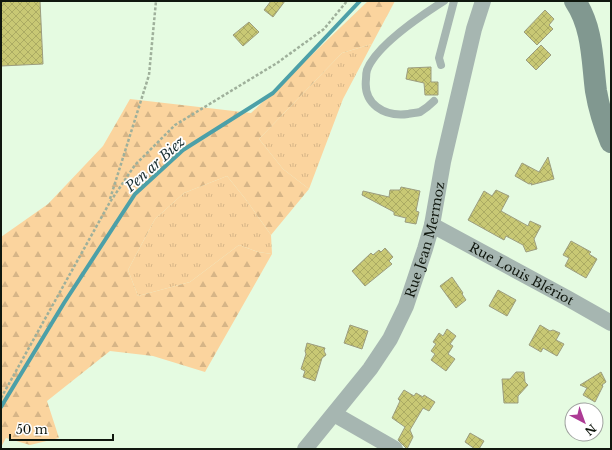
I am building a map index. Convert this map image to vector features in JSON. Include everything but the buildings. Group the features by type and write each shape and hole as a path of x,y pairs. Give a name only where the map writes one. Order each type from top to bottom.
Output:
{"main road":[{"path":"575,1 588,28 591,42 596,91 601,115 611,142"}],"street":[{"name":"Rue Jean Mermoz","path":"305,449 370,369 390,339 406,306 432,225 445,155 474,29 483,1"},
{"name":"Rue Louis Blériot","path":"432,225 560,294 611,324"},
{"path":"334,414 395,449"}],"lane":[{"path":"434,101 419,112 402,115 386,112 374,106 368,98 365,88 366,71 374,57 391,40 444,1"},
{"path":"441,66 440,58 454,1"}],"path":[{"path":"110,202 150,75 156,1"},
{"path":"1,398 110,202 135,165 175,125 277,63 324,29 347,1"}],"green space":[{"path":"368,1 395,1 372,44 342,53 259,139 283,169 309,189 271,235 227,176 184,193 155,219 128,270 138,296 190,282 239,245 258,252 272,254 205,372 153,356 110,351 47,401 59,438 30,445 6,438 1,447 1,237 48,204 103,146 130,99 251,113"},
{"path":"372,44 343,99 309,189 283,169 259,139 342,53"},
{"path":"227,176 271,235 272,254 258,252 239,245 190,282 138,296 128,270 155,219 184,193"}],"waterway":[{"name":"Pen ar Biez","path":"1,407 64,303 135,194 183,150 273,93 360,1"}]}
